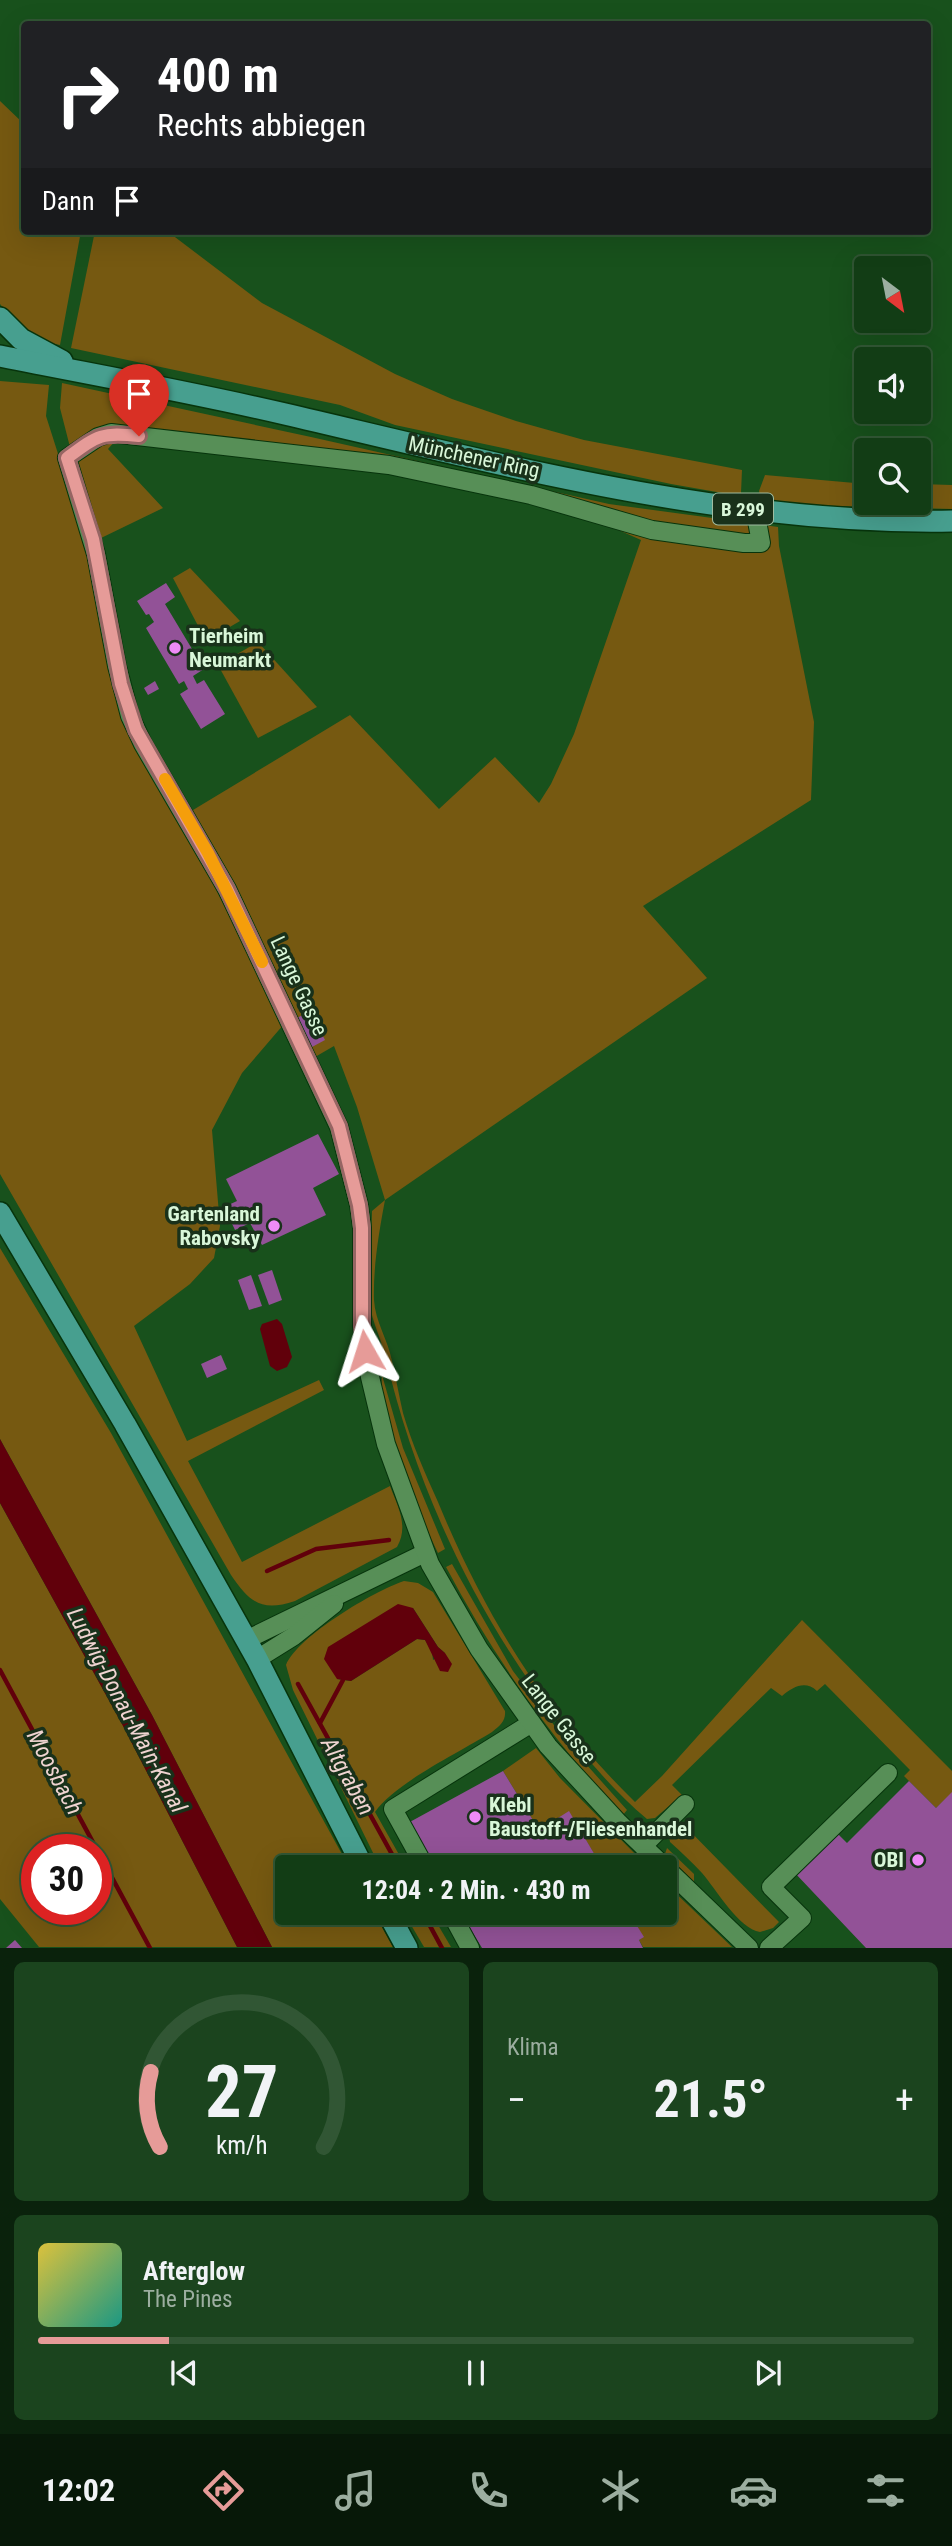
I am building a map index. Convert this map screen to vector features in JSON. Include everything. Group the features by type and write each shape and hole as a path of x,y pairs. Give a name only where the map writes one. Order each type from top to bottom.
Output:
{"main road":[{"path":"0,318 21,339 83,372"},
{"name":"Münchener Ring","path":"0,356 700,503 861,521 952,521"},
{"path":"0,1213 125,1424 257,1659 357,1855"},
{"path":"395,1925 407,1948"}],"street":[{"name":"Lange Gasse","path":"749,1948 578,1780 530,1724 479,1649 442,1588 425,1553 386,1444 370,1377 362,1326 362,1228 359,1205 339,1126 227,889 136,730 121,684 93,539 67,458 98,437 111,433 389,465 531,495 652,530 744,543 761,542 755,510"},
{"path":"246,1640 425,1553"},
{"path":"257,1659 310,1625 353,1588"},
{"path":"418,1855 393,1809 530,1724"},
{"path":"769,1948 802,1918 771,1887 888,1773"},
{"path":"643,1846 685,1804"},
{"path":"458,1925 470,1948"}],"shaded area":[{"path":"0,101 21,121 21,235 80,235 60,345 50,343 26,330 0,304"},
{"path":"94,235 172,235 262,303 395,374 452,399 584,440 742,470 741,493 734,495 671,484 395,425 340,405 71,348"},
{"path":"0,381 49,385 46,416 89,551 112,687 128,734 204,866 284,1024 242,1073 212,1130 220,1226 214,1258 190,1284 134,1326 187,1441 319,1380 324,1390 188,1461 242,1562 390,1486 401,1516 402,1532 397,1547 295,1601 284,1604 274,1606 258,1603 244,1592 231,1575 0,1174"},
{"path":"62,383 609,504 778,527 779,546 814,722 811,800 643,906 707,978 385,1200 357,1107 334,1046 315,1057 223,863 193,810 350,715 439,809 495,757 539,803 551,784 574,734 641,540 531,491 138,432 71,451 60,408"},
{"path":"116,440 108,449 163,508 99,539 77,464 86,450"},
{"path":"765,475 854,483 854,506 798,505 761,500 759,491"},
{"path":"931,484 952,485 952,509 931,508"},
{"path":"190,568 240,621 206,641 173,578"},
{"path":"258,642 317,707 258,738 218,665"},
{"path":"385,1200 375,1262 374,1300 390,1353 403,1413 415,1447 456,1544 498,1624 546,1699 603,1769 635,1802 662,1776 802,1620 952,1771 952,1793 936,1808 904,1776 910,1770 825,1684 817,1691 808,1686 799,1686 782,1696 771,1688 672,1785 682,1795 655,1818 647,1819 610,1783 525,1676 473,1590 431,1499 413,1452 370,1305 372,1211"},
{"path":"0,1248 111,1433 342,1855 275,1855 275,1925 381,1925 393,1947 272,1947 152,1715 0,1439"},
{"path":"382,1375 403,1448 445,1549 438,1553 410,1490 392,1440 382,1394"},
{"path":"0,1503 122,1724 237,1947 39,1947 21,1925 112,1925 112,1834 21,1834 21,1925 0,1899"},
{"path":"452,1564 513,1671 569,1745 627,1810 623,1815 548,1728 504,1666 446,1567"},
{"path":"404,1581 418,1583 433,1592 505,1711 503,1720 495,1730 412,1779 384,1801 375,1812 399,1855 374,1855 293,1690 286,1665 305,1641 357,1604","holes":["413,1608 438,1647 445,1653 433,1660 432,1651 425,1640 417,1639 351,1681 337,1679"]},
{"path":"536,1748 560,1778 636,1855 595,1855 569,1812 539,1830 503,1771"},
{"path":"681,1822 779,1922 773,1928 760,1932 744,1924 702,1873 670,1842 669,1836"},
{"path":"667,1848 674,1855 666,1855"},
{"path":"677,1858 694,1874 694,1882 677,1866"},
{"path":"677,1894 732,1947 643,1947 639,1940 643,1937 636,1925 677,1925"},
{"path":"411,1925 438,1925 451,1947 424,1947"}],"water":[{"path":"277,1319 282,1324 292,1357 287,1367 277,1371 270,1366 260,1329 262,1324"},
{"name":"Ludwig-Donau-Main-Kanal","path":"0,1439 152,1715 272,1947 237,1947 122,1724 0,1503"},
{"path":"398,1604 413,1608 452,1664 448,1672 440,1671 425,1640 417,1639 351,1681 337,1679 324,1659 328,1647"}],"building":[{"name":"Tierheim Neumarkt","path":"166,583 175,597 165,604 204,669 193,676 197,684 204,680 225,714 201,729 180,694 188,689 184,681 179,684 146,628 154,622 137,601"},
{"path":"155,681 159,689 148,695 144,688"},
{"path":"310,1011 325,1040 312,1047 297,1018"},
{"path":"318,1134 339,1174 313,1188 326,1215 262,1245 250,1223 235,1230 224,1207 237,1201 226,1179"},
{"path":"272,1270 282,1300 269,1305 258,1275"},
{"path":"251,1275 262,1306 249,1310 238,1280"},
{"path":"221,1355 227,1369 207,1378 201,1364"},
{"name":"Klebl Baustoff-/Fliesenhandel","path":"503,1771 539,1830 569,1811 595,1855 427,1855 408,1823"},
{"name":"OBI","path":"909,1781 936,1808 952,1792 952,1948 866,1948 794,1872 836,1832 847,1843"},
{"path":"468,1925 636,1925 644,1937 639,1940 643,1948 482,1948"},
{"path":"15,1940 22,1948 6,1948"}],"waterway":[{"path":"267,1571 316,1549 389,1540"},
{"name":"Moosbach","path":"0,1670 150,1948"},
{"path":"320,1723 343,1680"},
{"name":"Altgraben","path":"298,1684 392,1855"},
{"name":"Altgraben","path":"430,1925 442,1948"}],"slow traffic":[{"path":"165,779 208,853 262,962"}],"place":[{"name":"Tierheim Neumarkt","path":"175,648"},
{"name":"Gartenland Rabovsky","path":"274,1226"},
{"name":"Klebl Baustoff-/Fliesenhandel","path":"475,1817"},
{"name":"OBI","path":"918,1860"}],"route":[{"path":"139,436 111,433 85,444 67,458 93,539 125,701 143,744 227,889 339,1126 355,1186 362,1228 362,1326 365,1351"}]}
